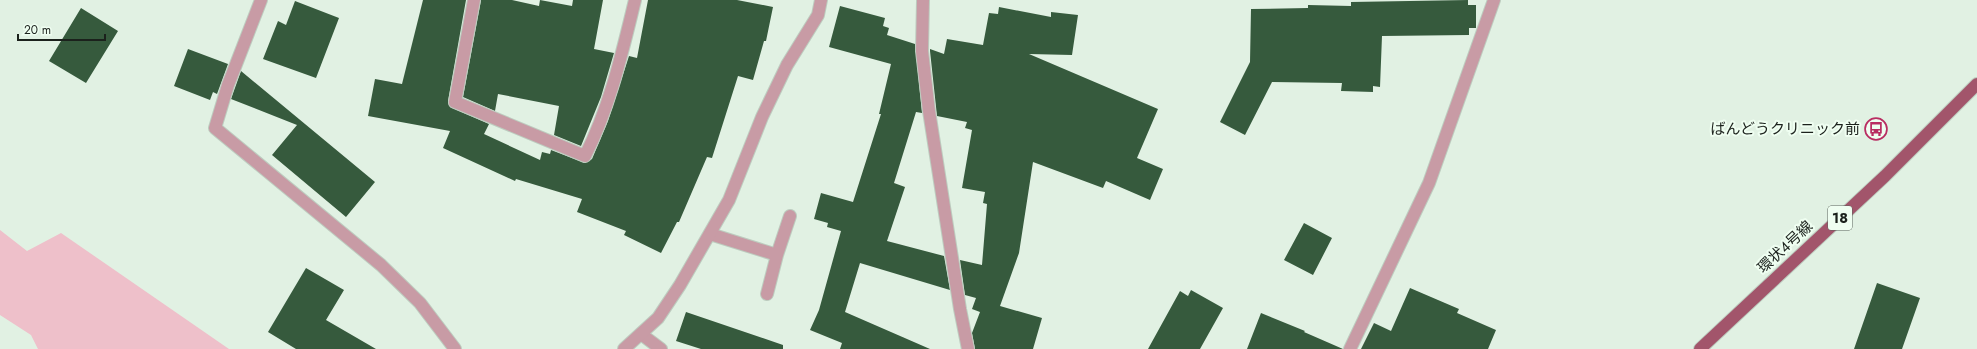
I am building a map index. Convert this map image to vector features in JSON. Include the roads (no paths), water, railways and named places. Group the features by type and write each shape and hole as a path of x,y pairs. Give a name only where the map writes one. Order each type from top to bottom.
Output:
{"main road":[{"name":"環状4号線","path":"1700,349 1885,176 1977,84"}],"street":[{"path":"261,0 228,85 215,128 381,265 420,303 455,349"},
{"path":"474,0 455,102 586,156 598,130 622,52 635,0"},
{"path":"624,349 658,318 710,234 729,200 762,117 787,65 818,15 821,0"},
{"path":"923,0 922,51 929,111 960,309 968,349"},
{"path":"1350,349 1429,183 1494,0"},
{"path":"767,294 777,255 790,216"},
{"path":"710,234 777,255"},
{"path":"641,334 661,349"}],"place":[{"name":"ばんどうクリニック前","path":"1876,129"}]}
